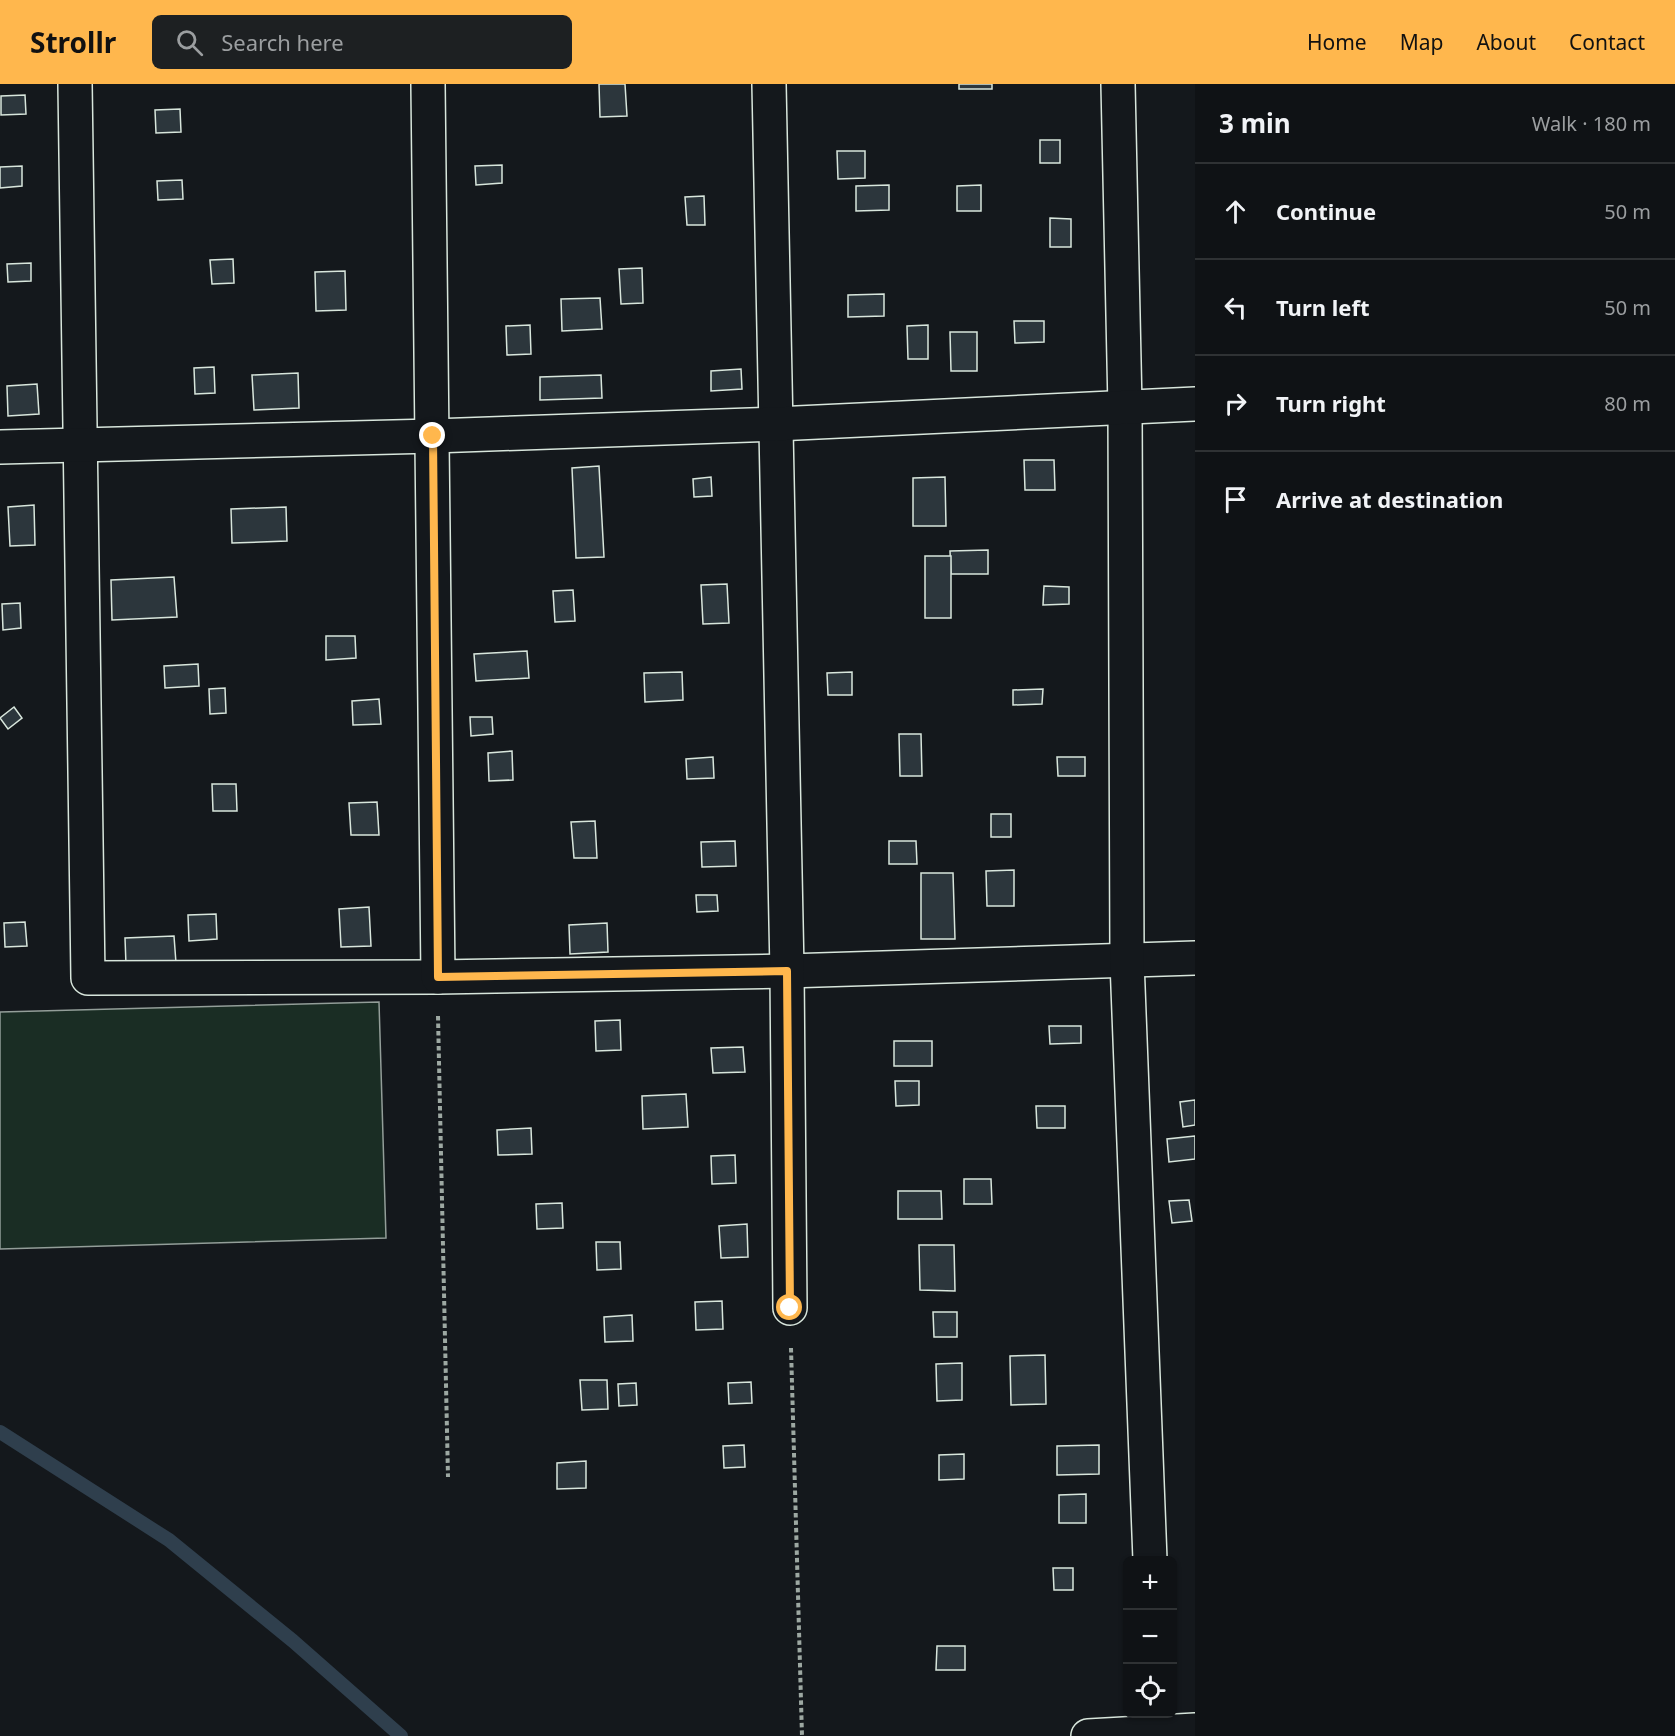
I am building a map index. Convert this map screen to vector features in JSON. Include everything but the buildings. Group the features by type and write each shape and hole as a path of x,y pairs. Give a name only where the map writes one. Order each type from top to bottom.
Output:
{"street":[{"path":"75,84 88,978 438,977 787,971 1195,958"},
{"path":"428,84 438,977"},
{"path":"769,84 787,971 790,1308"},
{"path":"1118,84 1125,407 1127,961 1150,1556"},
{"path":"0,447 433,436 776,424 1195,404"},
{"path":"1088,1736 1156,1723 1195,1730"}],"path":[{"path":"438,977 448,1477"},
{"path":"790,1308 802,1736"}],"green space":[{"path":"379,1002 386,1238 0,1249 0,1012"}],"waterway":[{"path":"0,1432 169,1540 293,1641 401,1736"}],"route":[{"path":"433,436 438,977 787,971 790,1308"}]}
